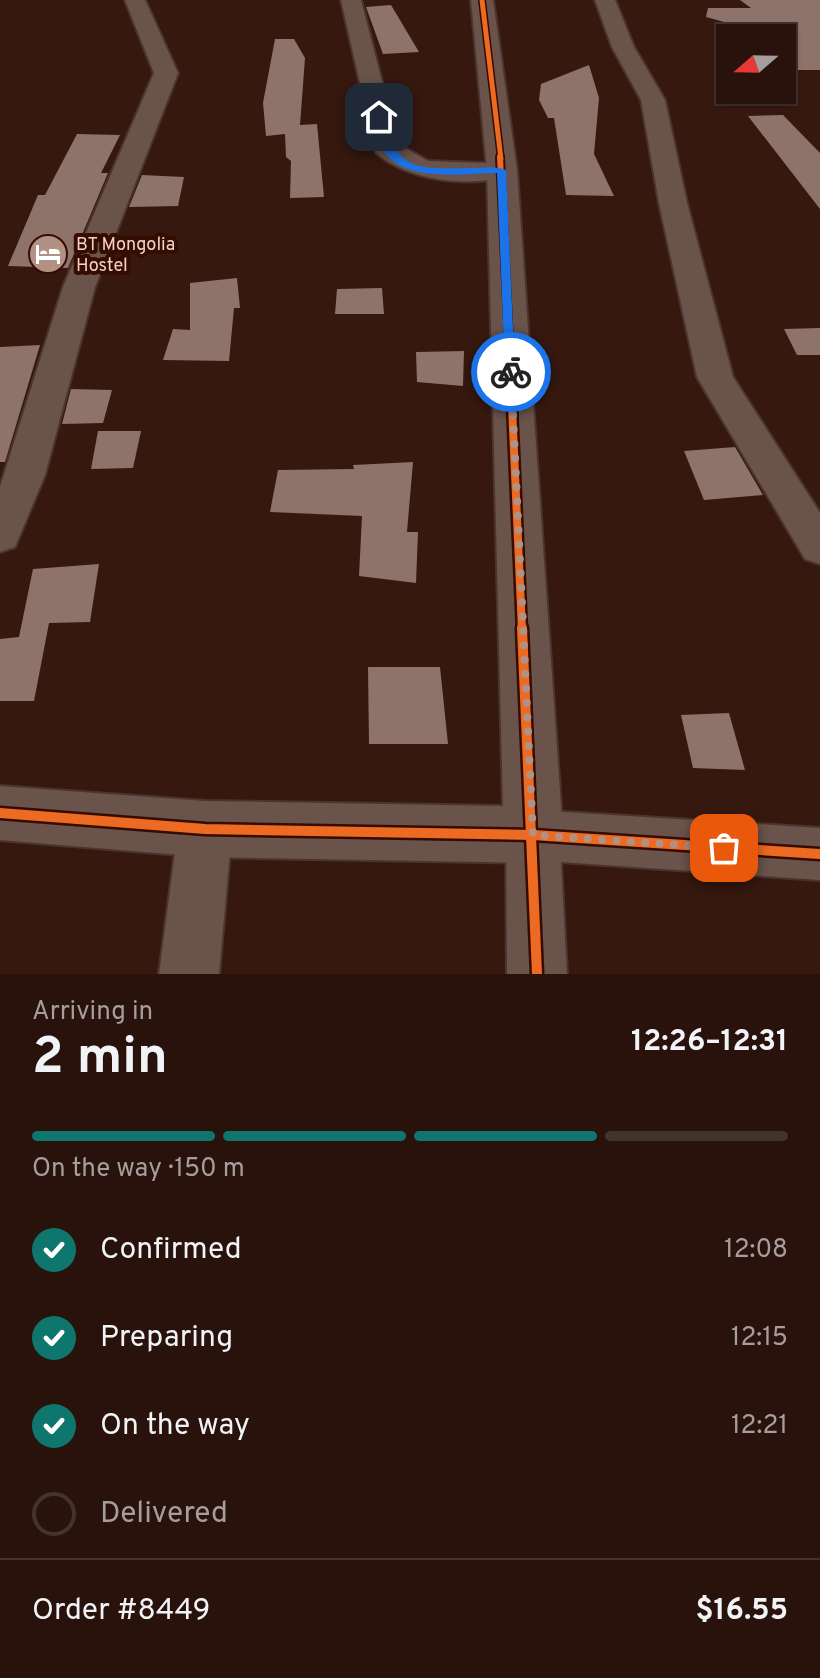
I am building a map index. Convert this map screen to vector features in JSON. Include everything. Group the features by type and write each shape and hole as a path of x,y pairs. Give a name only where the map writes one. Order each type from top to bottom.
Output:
{"street":[{"path":"0,536 25,475 79,287 166,73 135,0"},
{"path":"351,0 385,147 401,163 427,171 502,170"},
{"path":"482,0 502,170 537,974"},
{"path":"605,0 623,47 653,100 673,203 715,377 820,548"},
{"path":"0,813 205,829 533,835 820,854"},
{"path":"189,974 205,829"}],"building":[{"path":"740,0 820,0 820,70 796,70 796,24 731,24 706,17 708,8 751,8"},
{"path":"391,5 419,52 383,54 366,7"},
{"path":"275,39 294,39 305,58 300,125 317,124 324,197 290,198 291,161 286,157 285,134 266,136 263,103"},
{"path":"589,65 599,98 594,154 614,196 566,195 554,118 548,118 539,100 541,84"},
{"path":"783,115 820,153 820,209 748,116"},
{"path":"77,134 120,135 101,173 108,173 68,268 8,266 38,195 45,195"},
{"path":"142,175 184,177 178,206 129,207"},
{"path":"237,278 240,308 234,308 229,361 163,360 173,329 190,330 190,283"},
{"path":"382,288 384,314 335,314 337,289"},
{"path":"820,328 820,355 797,355 784,329"},
{"path":"40,345 5,462 0,462 0,347"},
{"path":"464,351 463,386 417,382 416,352"},
{"path":"71,389 112,390 103,423 62,424"},
{"path":"98,431 141,431 133,468 91,469"},
{"path":"735,447 763,495 704,500 684,451"},
{"path":"413,462 407,532 418,532 416,583 359,576 362,516 270,512 278,470 354,469 353,465"},
{"path":"99,564 90,622 49,623 34,701 0,701 0,639 19,637 33,569"},
{"path":"368,667 440,667 448,744 369,744"},
{"path":"729,713 745,770 693,768 681,715"}],"cycle path":[{"path":"482,0 502,170 537,974"},
{"path":"0,813 205,829 533,835 820,854"}],"way so far":[{"path":"511,372 533,835 724,848"}],"place":[{"name":"BT Mongolia Hostel","path":"48,254"}],"route":[{"path":"379,117 385,147 401,163 427,171 502,170 511,372"}]}
